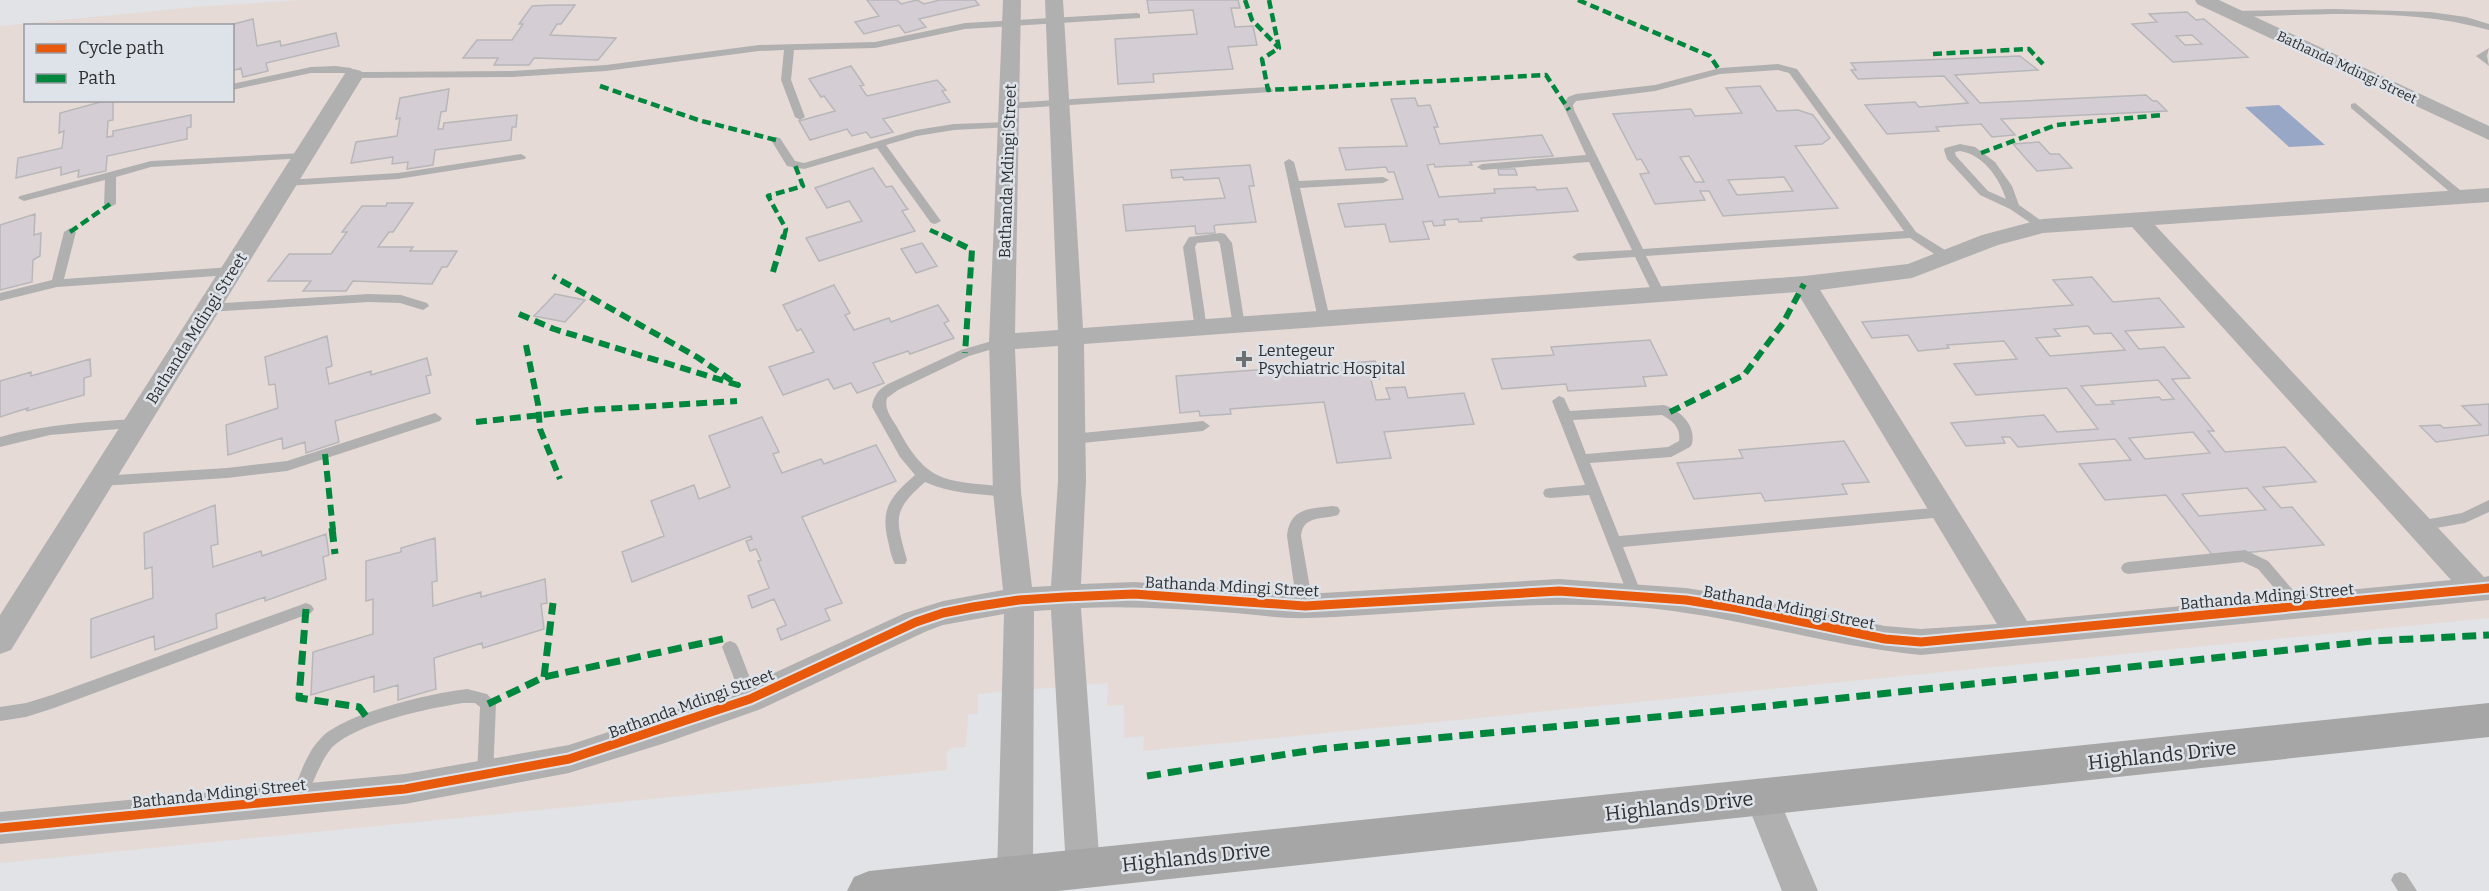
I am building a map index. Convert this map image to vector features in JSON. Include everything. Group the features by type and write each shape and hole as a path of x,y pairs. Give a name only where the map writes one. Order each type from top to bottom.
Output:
{"main road":[{"name":"Highlands Drive","path":"869,891 2489,720"}],"street":[{"name":"Bathanda Mdingi Street","path":"2204,0 2489,134"},
{"path":"1054,10 1071,338 1072,481 1065,597 1083,868"},
{"name":"Bathanda Mdingi Street","path":"1011,12 1002,342 1007,492 1019,600 1016,876"},
{"name":"Bathanda Mdingi Street","path":"0,642 8,617 100,481 354,75"},
{"path":"1002,342 1804,284 1912,271 1990,240 2042,226 2489,195"},
{"name":"Bathanda Mdingi Street","path":"2138,220 2419,526 2483,589"},
{"path":"1804,284 2018,633"},
{"name":"Bathanda Mdingi Street","path":"0,828 405,789 484,777 569,759 750,699 916,622 943,613 1019,600 1134,594 1305,606 1520,592 1635,595 1737,608 1885,639 1941,641 2483,589"},
{"path":"1762,798 1800,891"}],"lane":[{"path":"234,87 310,70 342,69 354,75 512,74 606,68 716,53 789,47 876,45 1011,12 1054,10 1137,16"},
{"path":"2234,14 2350,12 2424,14 2450,16 2489,27"},
{"path":"789,47 786,80 800,117"},
{"path":"2489,51 2481,56 2489,63"},
{"path":"1659,294 1569,110 1568,105 1572,99 1672,84 1706,73 1767,67 1793,71 1912,234 1949,258"},
{"path":"776,140 788,161 799,166 935,130 1009,116 1058,103 1268,90"},
{"path":"2355,106 2462,196"},
{"path":"880,144 935,221"},
{"path":"2014,207 2010,190 1981,153 1965,146 1949,150 1951,157 1984,193 2014,207 2042,226"},
{"path":"24,198 136,167 167,163 303,156"},
{"path":"286,183 398,176 521,157"},
{"path":"1482,167 1593,158"},
{"path":"1289,162 1324,319"},
{"path":"110,204 111,174"},
{"path":"1294,185 1383,180"},
{"path":"57,283 70,232"},
{"path":"1578,257 1912,234"},
{"path":"1201,328 1189,247 1193,240 1199,238 1221,237 1226,243 1239,326"},
{"path":"0,297 57,283 231,271"},
{"path":"208,308 369,298 401,299 423,306"},
{"path":"1002,342 965,353 893,387 883,393 879,399 879,407 913,464 924,475 944,483 1007,492"},
{"path":"1559,401 1635,595"},
{"path":"1565,416 1658,409 1677,417 1686,434 1685,444 1671,452 1581,459"},
{"path":"100,481 227,473 287,466 435,418"},
{"path":"0,449 0,442 36,432 136,424"},
{"path":"1072,439 1203,426"},
{"path":"900,560 890,520 892,507 900,496 924,475"},
{"path":"1550,493 1593,489"},
{"path":"2419,526 2460,520 2479,513 2489,505"},
{"path":"1305,606 1294,525 1305,515 1333,511"},
{"path":"1614,542 1944,512"},
{"path":"2128,568 2245,556 2264,564 2299,607"},
{"path":"0,714 54,702 306,609"},
{"path":"730,647 750,699"},
{"path":"298,800 321,750 340,731 369,720 459,696 472,695 482,698 488,704 484,777"}],"shaded area":[{"name":"Lentegeur Psychiatric Hospital","path":"300,0 2489,0 2489,618 1143,751 1144,736 1124,738 1124,705 1107,706 1108,683 978,694 978,714 968,714 966,747 951,748 946,754 947,770 0,863 0,26 195,7"}],"water":[{"path":"2279,105 2325,145 2289,147 2245,107"}],"building":[{"path":"867,0 897,0 901,4 917,0 924,4 940,0 975,0 979,5 919,19 926,27 905,33 899,25 864,34 855,22 879,16"},
{"path":"1147,0 1238,0 1240,8 1231,8 1235,27 1253,26 1257,45 1228,47 1233,69 1153,74 1154,82 1118,84 1115,39 1197,34 1193,10 1149,13"},
{"path":"575,5 550,35 616,38 598,60 534,58 529,65 494,65 498,58 463,58 477,40 512,40 523,24 519,24 532,6"},
{"path":"2187,12 2196,20 2204,19 2248,57 2173,62 2132,24 2157,22 2149,14","holes":["2192,35 2202,44 2185,45 2176,36"]},
{"path":"253,19 257,46 280,41 281,46 336,33 339,46 266,63 268,71 243,77 241,68 234,70 234,24"},
{"path":"2020,56 2038,70 1955,75 1980,103 2146,95 2153,101 2157,101 2167,111 2001,119 2015,135 1992,137 1981,124 1936,127 1939,131 1887,134 1865,105 1915,102 1919,107 1968,103 1944,76 1858,79 1851,70 1856,70 1851,63"},
{"path":"851,66 864,85 860,86 867,96 937,80 946,90 942,91 950,102 883,119 893,132 871,138 866,132 852,136 847,129 810,140 799,121 835,111 824,96 821,97 809,79"},
{"path":"1760,86 1777,111 1798,110 1813,115 1830,138 1822,144 1795,146 1838,208 1723,216 1709,191 1700,191 1705,200 1655,204 1640,174 1649,173 1641,159 1637,160 1613,114 1691,109 1695,116 1742,113 1726,88","holes":["1689,156 1704,182 1695,182 1680,157","1784,177 1793,191 1737,195 1728,180"]},
{"path":"449,89 446,111 441,112 438,129 443,129 444,123 517,115 516,127 512,127 511,140 435,150 433,165 407,169 408,162 392,164 393,157 351,163 356,142 397,136 400,118 396,119 400,98"},
{"path":"1415,98 1418,106 1430,105 1438,127 1434,127 1440,144 1542,135 1553,156 1470,162 1472,165 1435,167 1434,164 1427,165 1439,197 1495,193 1494,189 1567,188 1578,211 1481,218 1482,221 1444,220 1445,225 1434,226 1432,221 1423,222 1429,239 1390,242 1385,224 1345,227 1338,204 1403,199 1394,172 1388,172 1386,167 1346,170 1339,148 1407,146 1391,99"},
{"path":"101,102 113,102 113,120 108,121 107,137 113,136 113,131 191,115 191,127 187,128 187,139 107,156 106,171 78,177 79,170 61,175 61,167 16,178 18,158 62,148 64,131 59,133 60,113"},
{"path":"2039,142 2050,154 2059,154 2072,168 2037,171 2013,144"},
{"path":"1250,165 1254,186 1249,186 1256,222 1216,225 1214,226 1215,233 1196,234 1195,226 1126,231 1123,205 1225,198 1219,178 1184,180 1183,177 1172,178 1171,170"},
{"path":"873,168 886,187 892,186 908,209 902,211 915,231 819,261 806,238 862,221 849,201 827,208 815,188"},
{"path":"1498,169 1515,169 1517,175 1499,175"},
{"path":"387,203 413,203 393,232 389,232 378,247 413,247 410,251 457,251 447,267 442,267 432,284 353,281 346,291 303,291 311,281 268,281 289,254 331,254 347,232 342,232 362,206 386,206"},
{"path":"35,214 34,235 41,233 40,256 33,260 32,282 0,290 0,225"},
{"path":"922,243 937,266 916,273 901,249"},
{"path":"2092,277 2113,302 2159,298 2184,327 2125,331 2139,349 2164,347 2190,378 2172,379 2214,431 2208,431 2225,452 2285,447 2316,482 2263,487 2281,508 2292,507 2324,545 2213,556 2166,495 2105,500 2079,464 2131,460 2115,439 2018,447 2010,437 2002,437 2005,443 1966,446 1951,423 2044,415 2057,432 2098,429 2067,388 1976,395 1954,364 2017,359 2004,341 1947,345 1949,348 1918,351 1908,335 1872,338 1862,322 2073,305 2053,280","holes":["2088,326 2094,334 2111,333 2125,350 2050,356 2036,338 2060,336 2054,329","2158,380 2174,399 2162,400 2159,397 2111,401 2114,404 2096,405 2081,386","2193,432 2210,453 2145,459 2129,438","2247,488 2266,510 2199,516 2182,494"]},
{"path":"834,285 850,313 845,315 854,330 889,318 891,322 938,305 949,321 944,323 954,338 910,354 908,351 873,363 884,383 857,393 851,383 834,389 828,379 783,395 769,367 814,352 801,329 797,331 783,305"},
{"path":"555,294 585,300 565,322 534,316"},
{"path":"327,336 332,366 326,368 329,384 371,371 371,375 427,358 431,375 426,376 430,393 335,421 339,442 306,453 305,442 283,449 282,438 228,455 226,425 278,408 275,384 269,385 265,357"},
{"path":"1650,340 1667,375 1643,377 1646,386 1568,391 1566,384 1502,389 1492,359 1554,355 1551,347"},
{"path":"90,359 91,376 84,378 84,395 0,417 0,381 31,372 31,376"},
{"path":"1375,361 1379,379 1371,380 1376,400 1390,399 1386,388 1405,387 1408,398 1464,393 1474,424 1384,432 1391,458 1337,463 1324,402 1230,409 1231,414 1200,416 1199,411 1180,413 1176,376"},
{"path":"2489,404 2489,435 2436,442 2420,426 2440,425 2444,428 2481,425 2462,406"},
{"path":"762,417 779,452 773,454 782,473 821,459 824,464 876,445 896,481 802,517 842,603 825,609 830,620 781,640 777,629 786,625 774,599 752,608 748,596 769,588 758,561 761,560 756,549 750,551 746,541 752,539 751,536 632,582 622,552 664,536 651,501 694,485 699,499 730,487 709,436"},
{"path":"1844,441 1869,482 1842,484 1847,494 1765,501 1761,493 1694,499 1677,463 1743,458 1739,450"},
{"path":"215,505 218,544 211,546 213,567 261,551 262,556 326,534 329,555 323,557 326,579 265,601 265,597 216,614 217,628 155,650 154,636 91,658 91,619 153,598 152,567 145,569 144,533"},
{"path":"435,538 437,581 432,582 433,606 481,592 481,597 545,579 547,603 541,604 544,629 483,648 482,643 434,658 436,689 398,700 398,685 374,692 374,676 311,695 313,652 373,634 373,599 366,601 366,561 401,552 401,548"}],"marked path":[{"path":"1245,0 1252,20 1279,48"},
{"path":"1269,0 1279,48 1262,59 1268,90 1546,75 1569,110"},
{"path":"1578,0 1710,56 1720,71"},
{"path":"1933,54 2029,49 2043,64"},
{"path":"600,86 698,120 776,140"},
{"path":"1981,153 2056,125 2162,115"},
{"path":"773,272 786,229 768,196 803,186 795,165"},
{"path":"70,232 110,204"},
{"path":"930,230 972,250 965,353"},
{"path":"519,314 554,329 738,385 697,357 553,276"},
{"path":"1670,412 1744,375 1783,323 1804,284"},
{"path":"526,345 538,404 540,429 560,479"},
{"path":"476,422 588,410 737,401"},
{"path":"325,454 335,554"},
{"path":"544,677 553,603"},
{"path":"306,609 299,698 359,707 369,720"},
{"path":"1147,776 1320,749 1730,710 2372,641 2489,635"},
{"path":"488,704 544,677 727,638"}],"cycle path":[{"path":"0,828 405,789 569,759 750,699 916,622 943,613 1019,600 1134,594 1305,606 1559,591 1686,600 1737,608 1885,639 1921,642 2489,588"}],"place":[{"name":"Lentegeur Psychiatric Hospital","path":"1244,359"}]}
